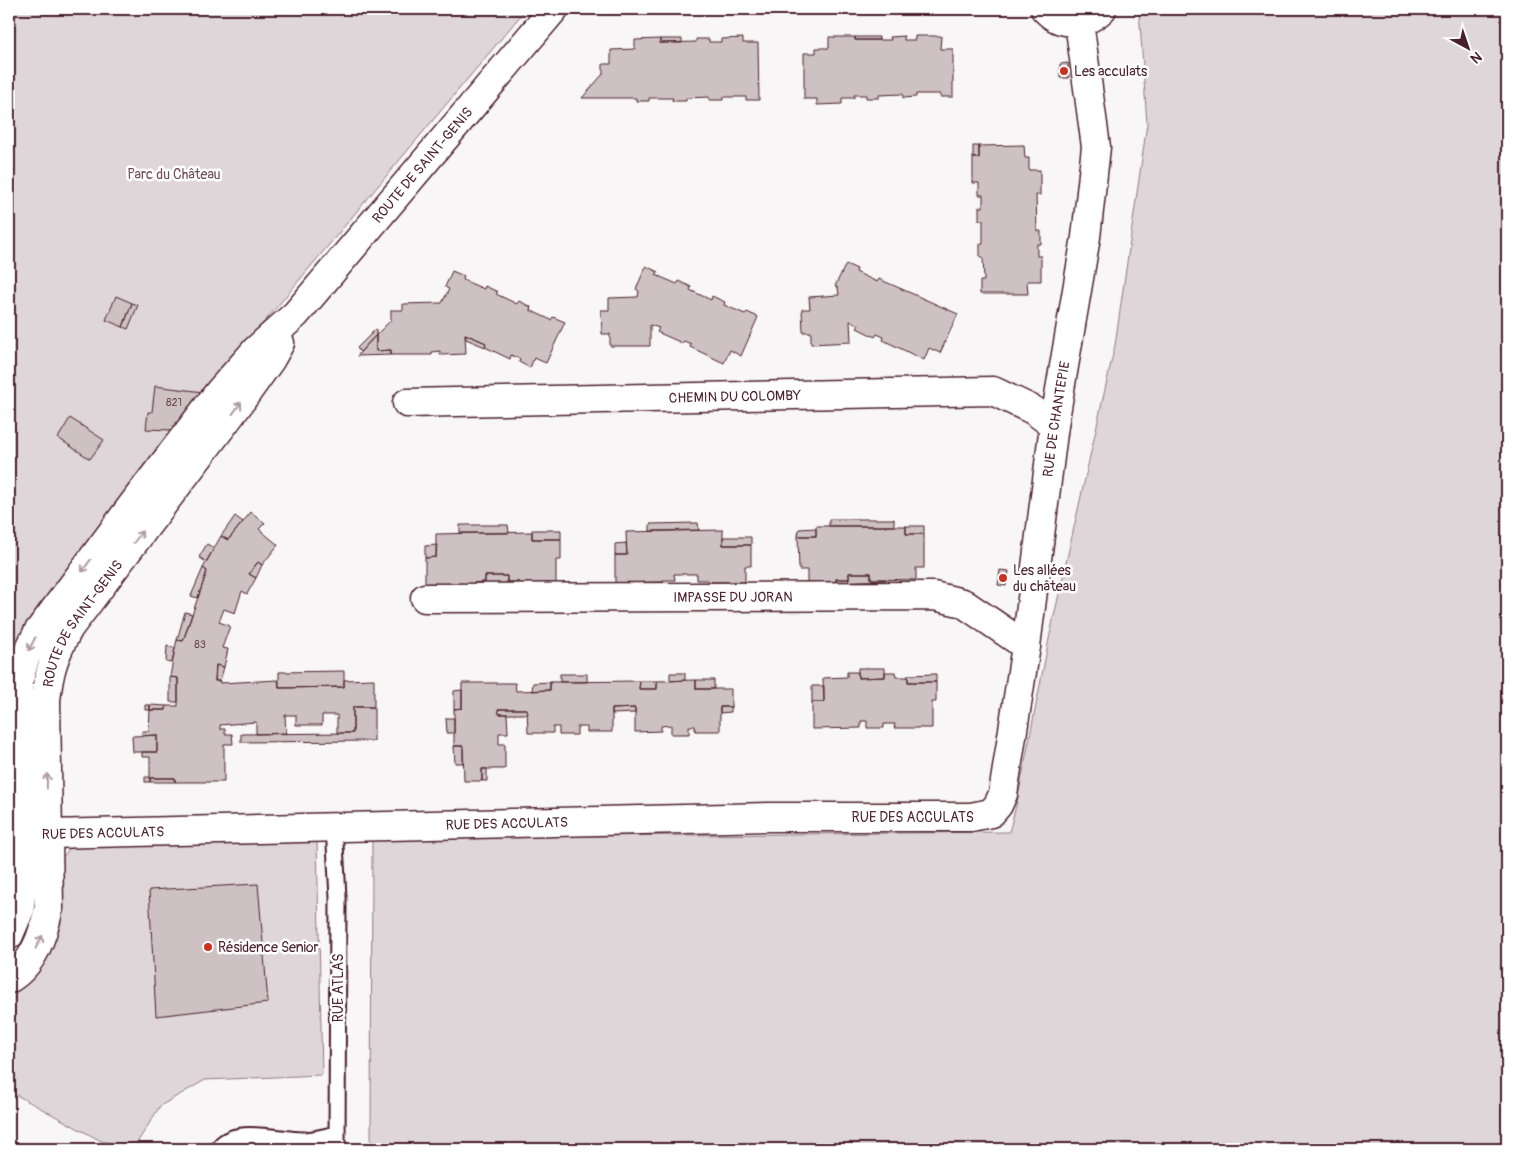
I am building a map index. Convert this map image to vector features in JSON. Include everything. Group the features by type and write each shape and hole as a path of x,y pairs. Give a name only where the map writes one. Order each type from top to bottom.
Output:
{"street":[{"path":"1046,9 1057,18 1067,22 1079,22 1096,15 1102,9"},
{"name":"ROUTE DE SAINT-GENIS","path":"9,935 20,909 47,793 46,701 48,676 56,654 73,623 183,459 219,392 256,350 296,314 554,11"},
{"name":"RUE DE CHANTEPIE","path":"990,813 998,805 1003,794 1026,646 1054,425 1086,237 1096,147 1079,22"},
{"name":"CHEMIN DU COLOMBY","path":"407,403 993,390 1033,410 1054,425"},
{"name":"IMPASSE DU JORAN","path":"425,598 934,596 963,602 1026,646"},
{"name":"RUE DES ACCULATS","path":"36,834 771,817 970,817 990,813"},
{"name":"ROUTE DE SAINT-GENIS","path":"9,979 30,959 43,935 49,908 36,834"}],"lane":[{"name":"RUE ATLAS","path":"334,827 338,897 337,1142"},
{"path":"218,1149 221,1143 240,1135 337,1142"}],"green space":[{"name":"Parc du Château","path":"9,9 526,9 245,345 107,517 9,651"},
{"path":"1139,9 1507,9 1507,1149 371,1149 372,838 1009,832 1017,802 1050,634 1115,345 1147,124"},
{"path":"317,839 322,1075 205,1080 160,1106 137,1143 117,1144 101,1141 9,1091 9,990 47,957 60,920 62,858 70,848 82,844"}],"building":[{"path":"904,36 904,40 915,40 915,36 941,36 940,49 953,49 953,97 940,97 940,94 916,94 916,97 903,98 903,94 879,95 879,98 866,98 866,95 854,95 854,98 842,98 842,104 817,105 817,99 804,99 804,53 816,53 816,48 829,48 829,37 855,37 855,40 891,40 890,37"},
{"path":"855,37 879,37 879,40 855,40"},
{"path":"743,38 743,43 758,43 759,100 746,100 746,97 723,97 723,100 709,100 709,97 686,98 686,101 672,101 673,98 649,98 649,101 636,101 636,98 582,98 603,74 603,64 611,64 611,50 635,49 635,40 660,39 660,43 696,42 696,39 709,39 709,42 721,42 721,39"},
{"path":"660,39 682,39 682,43 660,43"},
{"name":"Les acculats","path":"1068,63 1069,78 1060,78 1060,64"},
{"path":"1024,145 1025,158 1029,158 1029,170 1040,170 1040,195 1036,195 1037,231 1041,231 1041,244 1037,244 1037,256 1041,256 1041,281 1027,281 1028,294 980,294 980,281 984,281 983,257 980,257 980,244 983,244 983,220 979,220 979,207 983,207 983,195 979,195 979,183 973,183 973,158 979,158 979,146"},
{"path":"973,146 979,146 979,158 973,158"},
{"path":"846,264 857,269 856,272 877,282 879,279 958,314 940,353 929,348 924,360 883,340 884,337 877,334 875,337 857,328 859,325 850,321 851,342 811,344 811,332 803,332 802,309 810,309 809,297 839,295 838,288 835,286"},
{"path":"646,266 658,272 656,275 677,284 679,281 691,287 690,290 711,300 712,296 725,302 724,305 758,317 741,356 730,350 724,363 690,347 691,344 684,341 682,343 657,332 659,328 650,325 650,346 610,346 610,334 602,334 601,310 609,310 609,298 638,297 639,291 636,289"},
{"path":"452,271 464,276 463,280 484,289 485,286 498,292 496,294 517,304 519,301 531,307 530,310 551,320 553,317 565,322 546,363 534,358 530,368 519,362 520,359 511,355 510,359 485,347 486,343 465,334 466,354 440,355 440,351 432,352 432,355 391,355 391,350 376,351 376,335 391,320 391,310 403,310 403,304 442,303 449,289 445,287"},
{"path":"116,296 132,303 123,327 106,320"},
{"path":"132,303 138,305 128,329 123,327"},
{"path":"376,329 376,335 360,352 357,348"},
{"path":"465,334 486,343 485,347 466,339"},
{"path":"376,335 376,351 391,350 391,355 357,356"},
{"path":"155,386 203,392 173,430 146,429 148,412 152,412"},
{"path":"70,418 104,440 90,459 58,438"},
{"path":"251,512 265,523 259,529 278,545 262,565 258,562 252,569 249,574 256,578 247,594 242,591 235,613 224,609 219,622 230,626 222,648 228,649 224,667 216,665 215,681 220,681 220,683 278,680 279,688 344,687 344,680 374,679 374,707 353,707 353,733 337,733 337,715 322,715 322,725 296,725 296,715 285,715 286,733 256,734 256,722 220,725 220,729 225,729 225,734 232,734 233,744 224,744 224,782 175,782 175,778 150,778 150,782 145,782 145,777 150,777 150,757 142,757 142,752 157,752 157,735 142,736 142,731 149,731 150,710 166,710 166,706 178,706 178,678 170,677 175,648 177,640 183,641 207,571 203,568 221,536 228,540"},
{"path":"235,516 243,522 228,540 221,536"},
{"path":"829,519 894,519 894,526 829,526"},
{"path":"698,523 699,530 650,531 650,524"},
{"path":"460,525 508,525 509,533 460,533"},
{"path":"816,526 906,526 906,534 924,534 924,568 916,568 916,580 871,579 871,573 849,573 849,579 836,579 836,582 807,582 807,570 799,570 798,536 816,536"},
{"path":"906,526 924,526 924,534 906,534"},
{"path":"816,528 816,536 798,536 799,529"},
{"path":"532,530 561,530 561,539 532,539"},
{"path":"723,530 723,545 751,545 751,566 745,566 745,582 709,582 708,580 697,580 697,574 674,574 675,580 663,580 663,582 615,583 615,555 627,555 626,532"},
{"path":"532,532 532,539 561,539 561,560 556,560 556,584 519,584 519,582 507,582 507,576 485,576 485,582 474,584 425,585 425,558 436,557 436,534"},
{"path":"723,537 751,537 751,545 723,545"},
{"path":"626,543 627,555 615,555 615,544"},
{"path":"207,544 214,548 206,562 199,557"},
{"path":"437,545 436,557 425,558 425,546"},
{"path":"258,562 262,565 256,578 249,574"},
{"path":"203,568 207,571 198,598 191,596"},
{"name":"Les allées du château","path":"1000,570 1009,571 1006,586 998,585"},
{"path":"849,573 871,573 871,579 886,580 836,582 836,579 849,579"},
{"path":"485,576 507,576 507,582 519,582 519,584 473,583 485,582"},
{"path":"185,612 192,614 183,641 177,640"},
{"path":"167,646 175,648 172,663 166,662"},
{"path":"216,665 224,667 220,681 215,681"},
{"path":"858,668 885,668 885,677 858,678"},
{"path":"344,671 344,687 279,688 279,672"},
{"path":"847,672 858,672 858,678 885,677 885,672 895,672 896,677 908,677 908,682 936,682 936,702 932,702 932,728 894,728 895,724 884,724 884,728 867,728 867,721 861,721 861,728 812,729 812,702 824,702 823,678 847,677"},
{"path":"670,673 685,673 685,680 670,681"},
{"path":"560,674 587,674 587,682 560,682"},
{"path":"936,674 936,682 908,682 908,675"},
{"path":"170,677 178,678 178,702 170,702"},
{"path":"696,680 696,689 731,689 731,707 720,707 720,731 695,731 695,726 689,726 689,734 671,734 671,725 661,726 661,731 635,732 635,708 612,709 612,732 587,732 587,727 577,727 577,735 559,735 559,727 553,727 553,733 528,733 527,709 498,709 499,714 507,714 508,733 499,733 499,744 505,744 505,769 482,769 482,781 464,781 463,746 454,746 454,709 462,708 462,683 515,683 516,691 550,690 550,682 640,681 639,689 657,689 657,681"},
{"path":"696,680 714,680 714,689 696,689"},
{"path":"640,681 657,681 657,689 639,689"},
{"path":"550,682 550,690 532,691 533,683"},
{"path":"812,686 824,686 824,702 812,702"},
{"path":"462,690 462,708 454,709 454,691"},
{"path":"145,705 150,705 150,710 145,710"},
{"path":"150,705 166,706 166,710 150,710"},
{"path":"353,707 374,707 374,741 241,742 241,734 353,733"},
{"path":"720,707 731,707 731,712 720,713"},
{"path":"635,708 635,713 612,714 612,709"},
{"path":"498,709 527,709 528,714 499,714"},
{"path":"446,718 454,718 454,733 447,733"},
{"path":"157,735 157,752 133,752 132,736"},
{"path":"454,746 463,746 463,763 455,763"},
{"path":"482,769 487,769 487,781 482,781"},
{"path":"150,778 175,778 175,782 150,782"},
{"name":"Résidence Senior","path":"258,884 268,1003 156,1016 149,890"}],"place":[{"name":"Les acculats","path":"1064,71"},
{"name":"Les allées du château","path":"1003,578"},
{"name":"Résidence Senior","path":"208,947"}]}
